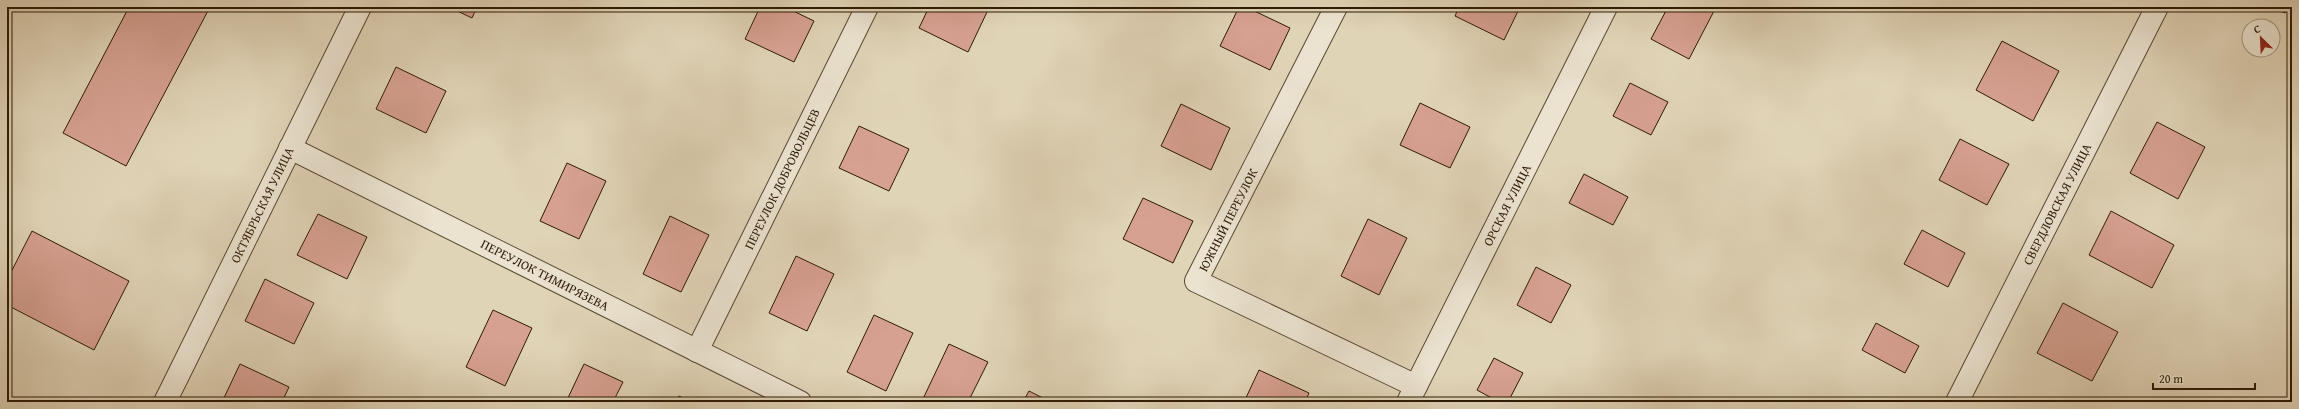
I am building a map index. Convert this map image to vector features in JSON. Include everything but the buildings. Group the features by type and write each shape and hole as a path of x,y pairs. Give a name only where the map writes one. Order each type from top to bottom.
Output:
{"street":[{"name":"ОКТЯБРЬСКАЯ УЛИЦА","path":"165,402 360,7"},
{"name":"ПЕРЕУЛОК ДОБРОВОЛЬЦЕВ","path":"696,351 867,7"},
{"name":"ЮЖНЫЙ ПЕРЕУЛОК","path":"1336,7 1196,281 1412,394"},
{"name":"ОРСКАЯ УЛИЦА","path":"1412,394 1606,7"},
{"name":"СВЕРДЛОВСКАЯ УЛИЦА","path":"1957,402 2157,7"},
{"name":"ПЕРЕУЛОК ТИМИРЯЗЕВА","path":"290,148 800,402"}]}
